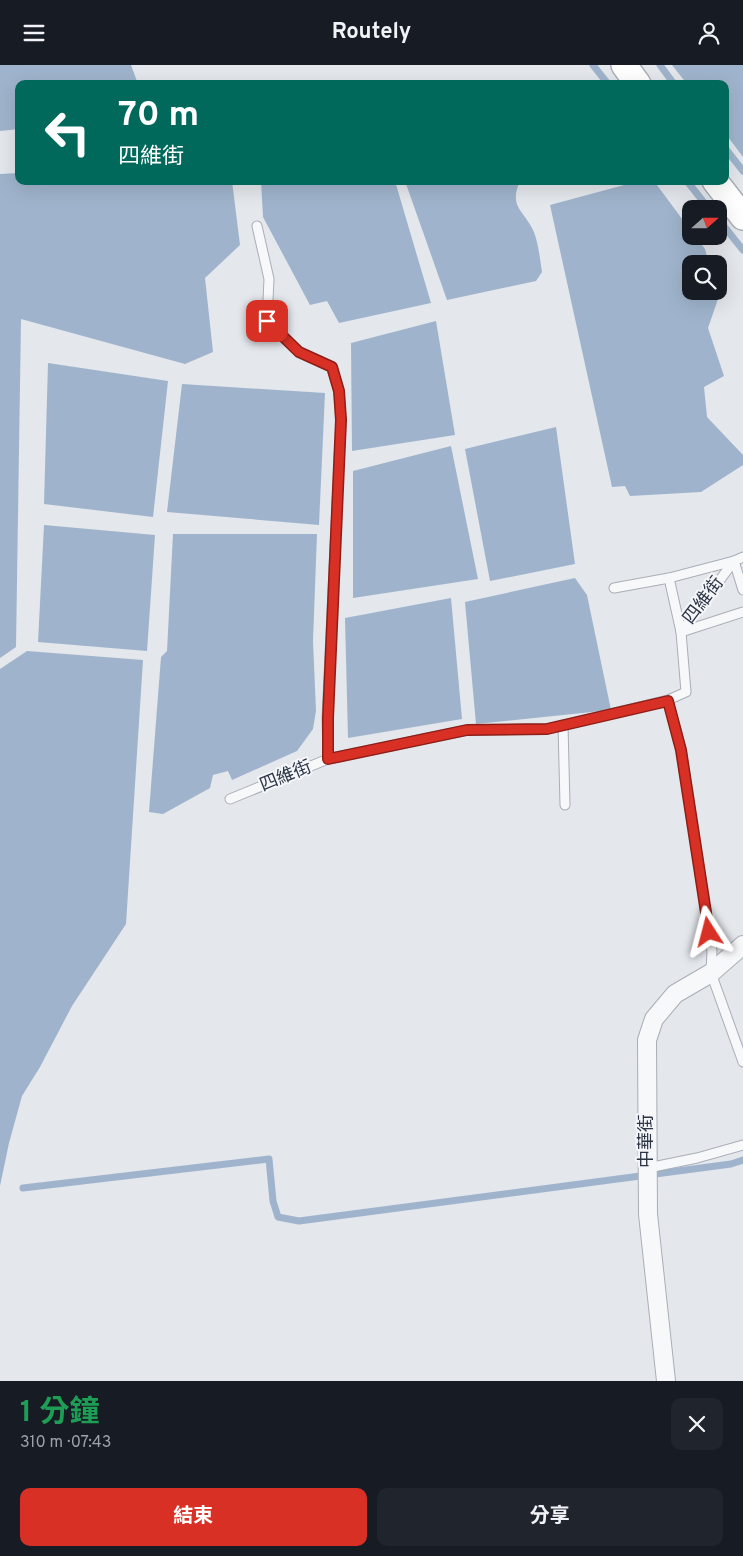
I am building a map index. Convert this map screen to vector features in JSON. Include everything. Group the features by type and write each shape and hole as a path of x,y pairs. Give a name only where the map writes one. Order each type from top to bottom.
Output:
{"main road":[{"path":"624,65 635,80"},
{"path":"718,185 743,217"}],"street":[{"name":"中華街","path":"666,1381 648,1214 646,1040 654,1019 675,994 711,973 743,945"}],"lane":[{"path":"257,226 269,279 267,321 299,352 332,367 339,391 341,420 328,718 328,759"},
{"name":"四維街","path":"230,799 328,759 467,730 547,729 668,701 686,692 681,632 734,561 743,557"},
{"path":"614,588 669,578 734,561 743,590"},
{"path":"669,578 681,632 743,613"},
{"path":"668,701 682,759 712,951 711,973 743,1062"},
{"path":"563,725 565,805"},
{"path":"648,1168 697,1158 743,1145"}],"water":[{"path":"0,65 131,65 137,80 15,80 15,129 0,131"},
{"path":"672,65 743,65 743,157 729,138 729,80 684,80"},
{"path":"15,173 15,185 232,185 240,245 205,278 213,352 185,364 21,319 16,647 0,658 0,174"},
{"path":"261,185 396,185 431,303 339,323 327,301 310,305 263,217"},
{"path":"406,185 518,185 516,202 534,233 542,272 536,281 447,300"},
{"path":"624,185 657,185 682,219 682,245 702,245 705,249 707,255 682,255 682,300 718,300 708,328 724,376 704,387 707,417 743,455 743,465 701,492 630,496 625,486 612,487 550,205"},
{"path":"436,321 455,435 352,451 351,343"},
{"path":"48,363 168,381 153,517 44,504"},
{"path":"182,384 325,393 319,525 167,512"},
{"path":"556,427 575,564 490,581 465,449"},
{"path":"451,446 478,579 353,598 353,471"},
{"path":"44,525 155,535 147,651 38,642"},
{"path":"173,534 317,534 313,641 316,711 313,729 297,751 232,780 228,771 213,775 210,788 163,814 149,812 161,657 167,651"},
{"path":"575,578 587,595 611,710 476,724 465,602"},
{"path":"451,598 462,719 348,738 345,618"},
{"path":"27,651 143,660 126,924 72,1006 40,1067 22,1096 0,1186 0,669"}],"waterway":[{"path":"593,65 605,80"},
{"path":"660,65 671,80"},
{"path":"729,153 743,171"},
{"path":"690,185 702,200"},
{"path":"728,231 743,250"},
{"path":"23,1188 269,1159 273,1201 278,1217 299,1221 731,1164 743,1160"}],"route":[{"path":"267,321 299,352 332,367 339,391 341,420 328,718 328,759 467,730 547,729 668,701 681,750 709,932"}]}
